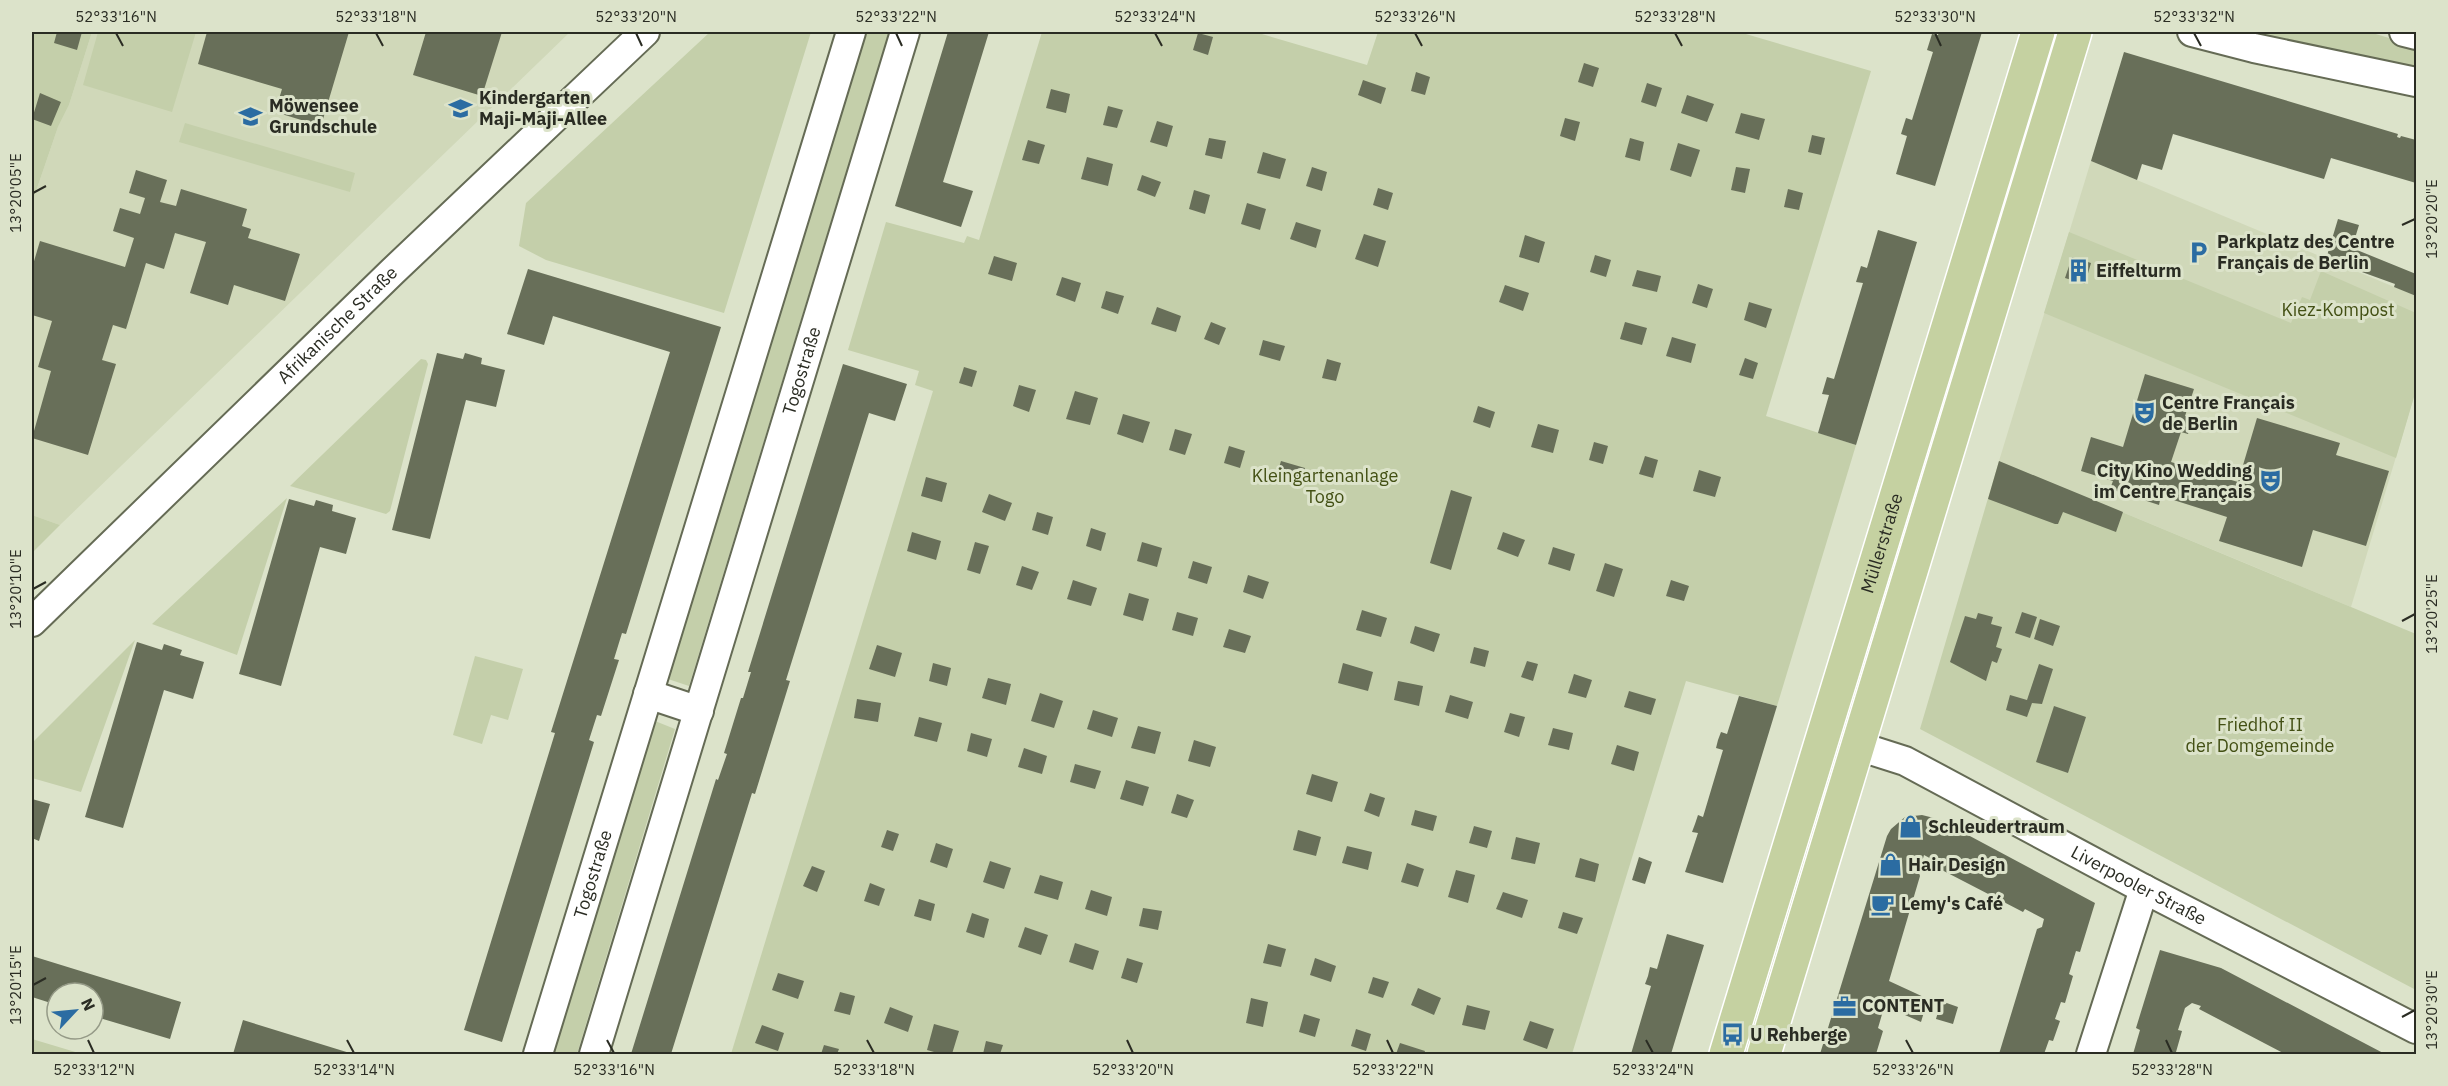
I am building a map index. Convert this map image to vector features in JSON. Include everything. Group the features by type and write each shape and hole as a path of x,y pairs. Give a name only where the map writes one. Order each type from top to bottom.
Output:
{"main road":[{"name":"Müllerstraße","path":"1726,1054 2038,32"},
{"name":"Müllerstraße","path":"1764,1054 2075,32"}],"street":[{"name":"Afrikanische Straße","path":"32,622 398,266 645,32"},
{"name":"Togostraße","path":"538,1054 850,32"},
{"name":"Togostraße","path":"594,1054 905,32"},
{"path":"2192,32 2254,48 2416,82"},
{"path":"2404,32 2416,35"},
{"path":"648,694 699,711"},
{"name":"Liverpooler Straße","path":"1858,746 1905,761 2144,889 2416,1029"},
{"path":"2091,1054 2144,889"}],"shaded area":[{"path":"92,32 570,32 60,525 32,515 32,203 58,127 69,105"},
{"path":"2091,161 2416,296 2416,390 2351,607 1999,461"}],"green space":[{"path":"32,32 92,32 69,105 58,127 32,203"},
{"path":"98,32 196,32 172,112 83,85"},
{"path":"710,32 811,32 724,313 546,260 519,246 526,203"},
{"path":"867,32 889,32 689,686 668,679"},
{"name":"Kleingartenanlage Togo","path":"1042,32 1255,32 1367,65 1378,32 1739,32 1871,71 1766,416 1856,445 1777,706 1686,681 1572,1054 731,1054 933,391 915,385 919,371 848,350 886,222 964,243 967,236 979,240"},
{"path":"2231,32 2369,32 2416,46 2416,71"},
{"path":"2048,37 2060,41 1832,788 1822,785"},
{"path":"185,123 355,173 350,192 179,142"},
{"name":"Kiez-Kompost","path":"2069,232 2291,323 2302,297 2310,300 2321,271 2416,313 2416,390 2396,458 2044,313"},
{"path":"421,359 426,360 428,364 390,511 386,514 290,486"},
{"name":"Friedhof II der Domgemeinde","path":"1999,461 2416,634 2416,990 1920,729"},
{"path":"287,498 237,655 152,624"},
{"path":"32,515 60,525 32,553"},
{"path":"135,640 81,792 32,778 32,743"},
{"path":"475,656 523,669 508,720 491,715 482,744 453,735"},
{"path":"655,721 675,729 577,1054 554,1054"},
{"path":"1816,808 1825,810 1751,1054 1740,1054"},
{"path":"32,1039 82,1054 32,1054"}],"building":[{"path":"57,32 82,32 77,50 54,43"},
{"path":"207,32 349,32 321,126 275,112 282,89 198,64"},
{"path":"426,32 502,32 482,96 413,75"},
{"path":"948,32 989,32 943,182 973,191 961,227 895,206"},
{"path":"1939,32 1982,32 1935,186 1896,174 1907,136 1901,134 1906,118 1912,120 1933,52 1927,50 1932,34 1938,35"},
{"path":"1198,33 1213,37 1208,55 1193,50"},
{"path":"2124,52 2398,134 2397,137 2400,138 2401,136 2416,140 2416,183 2331,158 2324,179 2173,134 2162,170 2142,164 2137,180 2091,161"},
{"path":"1584,63 1599,68 1593,87 1578,82"},
{"path":"1416,72 1430,77 1425,95 1411,91"},
{"path":"1363,80 1386,88 1381,104 1358,95"},
{"path":"1647,83 1662,88 1656,107 1641,102"},
{"path":"1051,89 1070,94 1066,113 1046,108"},
{"path":"40,93 61,102 51,126 32,119"},
{"path":"1687,95 1714,104 1707,122 1681,113"},
{"path":"1108,106 1123,110 1117,128 1103,125"},
{"path":"1741,113 1765,119 1759,140 1735,133"},
{"path":"1565,118 1580,122 1575,141 1560,136"},
{"path":"1157,121 1173,126 1167,147 1150,142"},
{"path":"1812,135 1825,138 1821,155 1808,152"},
{"path":"1209,138 1226,141 1222,159 1205,155"},
{"path":"1630,138 1644,142 1640,161 1625,157"},
{"path":"1028,140 1045,145 1039,164 1022,160"},
{"path":"1678,143 1700,150 1691,177 1670,170"},
{"path":"1263,152 1286,159 1280,179 1257,173"},
{"path":"1087,157 1113,164 1108,186 1081,179"},
{"path":"1312,167 1327,172 1322,191 1306,186"},
{"path":"1736,167 1750,169 1745,193 1731,190"},
{"path":"136,170 167,180 160,202 176,206 181,189 247,209 242,226 251,229 248,238 300,254 285,301 234,285 228,305 190,293 206,242 175,233 164,269 146,263 126,329 113,325 102,360 116,364 88,455 32,438 51,371 38,367 52,321 32,315 32,268 40,241 125,267 134,238 113,231 120,208 140,214 145,198 129,193"},
{"path":"1142,175 1161,182 1155,197 1137,190"},
{"path":"1378,188 1393,193 1388,210 1373,205"},
{"path":"1788,189 1803,193 1799,210 1784,207"},
{"path":"1194,190 1210,195 1205,214 1189,209"},
{"path":"1247,203 1266,209 1260,230 1241,224"},
{"path":"2338,219 2359,225 2352,248 2416,274 2416,296 2394,287 2395,284 2326,259"},
{"path":"1296,222 1321,230 1316,248 1290,239"},
{"path":"1878,230 1917,242 1856,445 1818,433 1829,395 1822,394 1827,377 1834,379 1863,283 1856,282 1861,266 1867,268"},
{"path":"1364,234 1386,241 1378,267 1355,259"},
{"path":"1525,235 1545,242 1539,263 1519,257"},
{"path":"1595,255 1611,260 1606,277 1590,272"},
{"path":"994,256 1017,263 1012,281 988,274"},
{"name":"Eiffelturm","path":"2072,257 2091,263 2085,284 2065,278"},
{"path":"528,269 721,327 626,634 622,633 614,659 619,660 601,716 597,715 589,740 594,742 502,1042 464,1030 555,733 551,732 670,352 553,316 544,345 507,334"},
{"path":"1637,270 1661,276 1657,292 1632,286"},
{"path":"1062,277 1081,283 1075,302 1056,295"},
{"path":"1698,284 1713,289 1707,308 1692,303"},
{"path":"1505,285 1529,293 1523,311 1499,302"},
{"path":"1106,291 1124,296 1118,314 1101,308"},
{"path":"1749,302 1772,309 1766,328 1744,320"},
{"path":"1157,307 1181,316 1176,332 1151,324"},
{"path":"1211,322 1226,328 1219,345 1204,339"},
{"path":"1625,322 1647,328 1642,345 1620,339"},
{"path":"1672,337 1696,344 1691,363 1666,356"},
{"path":"1263,340 1285,346 1280,361 1259,355"},
{"path":"437,353 463,359 465,353 482,358 481,364 505,370 496,407 466,400 430,539 392,530"},
{"path":"1745,358 1758,363 1753,379 1739,375"},
{"path":"1327,359 1341,363 1336,381 1322,378"},
{"path":"843,364 907,384 895,421 869,413 786,680 790,681 755,794 752,793 671,1054 631,1054 716,779 718,780 727,754 724,753 751,672 748,672"},
{"path":"964,367 977,371 972,387 959,383"},
{"path":"2145,374 2194,389 2185,416 2193,418 2188,434 2181,432 2171,462 2238,482 2257,418 2340,443 2336,455 2389,471 2366,546 2313,530 2302,567 2219,541 2227,517 2161,496 2159,505 2110,489 2113,481 2081,471 2091,437 2123,447"},
{"path":"1019,385 1036,390 1029,412 1013,406"},
{"path":"1075,391 1098,398 1090,425 1066,419"},
{"path":"1478,406 1495,412 1490,428 1473,422"},
{"path":"1123,414 1150,422 1143,443 1117,434"},
{"path":"1538,424 1559,430 1553,453 1531,447"},
{"path":"1175,429 1192,434 1185,455 1169,450"},
{"path":"1594,442 1608,446 1603,464 1589,460"},
{"path":"1229,446 1245,451 1240,468 1224,463"},
{"path":"1645,456 1658,460 1653,478 1639,474"},
{"path":"1281,461 1305,468 1299,487 1275,481"},
{"path":"1999,461 2123,512 2116,532 2063,512 2058,524 2055,524 1988,499"},
{"path":"1699,470 1721,477 1715,497 1693,491"},
{"path":"926,477 947,483 942,502 921,496"},
{"path":"1451,490 1472,497 1451,570 1430,563"},
{"path":"989,494 1012,503 1005,521 982,512"},
{"path":"289,499 314,506 316,500 333,505 332,511 356,518 346,554 320,547 281,686 239,674"},
{"path":"1037,512 1053,517 1048,535 1032,530"},
{"path":"1091,528 1106,533 1101,551 1086,546"},
{"path":"912,532 941,541 936,560 907,551"},
{"path":"1503,532 1525,540 1518,557 1497,549"},
{"path":"975,542 989,546 980,574 967,570"},
{"path":"1142,542 1162,548 1157,567 1137,561"},
{"path":"1553,547 1575,554 1570,571 1548,564"},
{"path":"1193,561 1212,567 1207,584 1188,578"},
{"path":"1605,563 1623,569 1614,597 1596,591"},
{"path":"1022,566 1039,572 1032,590 1016,585"},
{"path":"1248,575 1269,582 1263,599 1243,592"},
{"path":"1073,580 1097,588 1091,606 1067,599"},
{"path":"1671,580 1689,586 1684,601 1666,596"},
{"path":"1129,593 1149,599 1143,621 1123,615"},
{"path":"1362,610 1387,618 1381,637 1356,630"},
{"path":"1177,612 1198,618 1193,636 1172,630"},
{"path":"2022,612 2037,617 2030,638 2015,633"},
{"path":"1978,613 1993,617 1991,624 2002,627 1996,647 2002,649 1997,663 1992,661 1986,681 1950,662 1965,616 1976,619"},
{"path":"2040,619 2060,626 2053,646 2034,639"},
{"path":"1415,626 1440,634 1434,652 1410,643"},
{"path":"1229,629 1251,636 1245,653 1223,647"},
{"path":"137,642 162,650 164,644 182,650 180,655 204,662 193,699 164,690 123,828 85,817"},
{"path":"877,645 902,653 895,677 869,669"},
{"path":"1474,647 1489,651 1485,667 1470,663"},
{"path":"1527,661 1538,664 1533,681 1521,677"},
{"path":"933,663 951,668 947,686 929,681"},
{"path":"1343,663 1373,672 1368,691 1338,683"},
{"path":"2039,664 2053,669 2042,704 2032,703 2027,717 2006,710 2010,695 2027,700"},
{"path":"1574,674 1592,680 1586,698 1568,693"},
{"path":"988,678 1011,684 1006,705 982,698"},
{"path":"1398,681 1423,686 1419,706 1394,700"},
{"path":"1629,691 1656,699 1651,715 1624,707"},
{"path":"1040,693 1063,701 1054,728 1031,721"},
{"path":"1450,695 1473,702 1468,719 1445,712"},
{"path":"1739,696 1777,706 1723,883 1685,872 1698,833 1692,832 1698,815 1703,817 1723,750 1716,748 1718,740 1721,732 1727,734"},
{"path":"857,699 881,703 878,722 854,718"},
{"path":"2054,706 2086,717 2068,773 2036,762"},
{"path":"1093,710 1118,718 1112,737 1087,729"},
{"path":"1510,713 1525,717 1519,737 1504,732"},
{"path":"919,717 942,723 937,742 914,736"},
{"path":"1138,726 1161,732 1155,754 1131,748"},
{"path":"1553,728 1573,733 1569,750 1548,745"},
{"path":"971,733 992,739 987,757 967,751"},
{"path":"1194,740 1216,747 1210,767 1188,761"},
{"path":"1617,745 1639,752 1634,771 1611,764"},
{"path":"1024,748 1047,756 1042,774 1018,767"},
{"path":"1075,764 1101,771 1095,789 1070,782"},
{"path":"1312,774 1338,782 1332,802 1306,794"},
{"path":"1126,780 1149,787 1143,806 1120,799"},
{"path":"1370,793 1385,798 1379,817 1364,811"},
{"path":"1177,794 1194,800 1187,818 1171,813"},
{"path":"32,799 50,804 39,841 32,838"},
{"path":"1415,810 1437,816 1433,831 1411,825"},
{"path":"1922,815 1938,819 2095,903 2080,952 2076,951 2069,974 2073,976 2065,1003 2061,1002 2055,1019 2060,1021 2053,1041 2049,1040 2044,1054 1999,1054 2037,929 2042,927 2044,919 2025,909 2023,912 1938,868 1937,862 1924,855 1889,981 1928,999 1921,1022 1889,1008 1883,1011 1878,1028 1883,1031 1876,1054 1820,1054 1887,836 1891,829 1905,817"},
{"path":"1474,826 1492,831 1487,848 1469,843"},
{"path":"887,830 899,834 893,851 881,847"},
{"path":"1298,830 1321,837 1316,856 1293,850"},
{"path":"1516,837 1540,843 1535,864 1511,859"},
{"path":"936,843 953,849 947,868 930,862"},
{"path":"1347,846 1372,852 1368,870 1342,863"},
{"path":"1639,857 1652,862 1645,884 1632,880"},
{"path":"1580,858 1599,864 1595,882 1575,877"},
{"path":"990,861 1011,868 1004,889 983,882"},
{"path":"1407,863 1424,869 1418,887 1401,882"},
{"path":"812,866 825,871 817,892 803,886"},
{"path":"1456,870 1475,875 1468,903 1448,897"},
{"path":"1040,875 1063,882 1058,900 1034,893"},
{"path":"870,883 885,889 879,906 864,901"},
{"path":"1091,890 1112,897 1107,916 1085,909"},
{"path":"1503,892 1528,900 1522,918 1496,909"},
{"path":"919,899 935,904 931,921 914,916"},
{"path":"1143,908 1162,911 1158,930 1139,926"},
{"path":"1563,912 1583,918 1577,934 1558,928"},
{"path":"972,913 989,919 984,938 966,932"},
{"path":"1025,927 1048,935 1041,955 1018,947"},
{"path":"1667,934 1704,945 1671,1054 1631,1054 1651,986 1645,984 1650,967 1657,969"},
{"path":"1075,943 1099,951 1093,970 1069,962"},
{"path":"1268,944 1286,949 1281,967 1263,963"},
{"path":"2160,950 2221,968 2385,1054 2285,1054 2199,1009 2201,1006 2192,1003 2185,1008 2178,1030 2182,1031 2177,1054 2133,1054 2140,1030 2136,1028"},
{"path":"32,956 181,1002 170,1039 105,1020 105,981 45,981 45,1001 32,997"},
{"path":"1127,958 1143,963 1137,983 1121,978"},
{"path":"1315,958 1336,966 1331,982 1310,975"},
{"path":"778,973 804,981 798,999 772,990"},
{"path":"1373,977 1389,982 1383,998 1368,993"},
{"path":"1418,988 1441,998 1434,1015 1411,1005"},
{"path":"840,992 855,996 850,1015 834,1011"},
{"path":"1251,998 1268,1002 1263,1027 1246,1023"},
{"path":"1941,1001 1958,1007 1953,1024 1936,1019"},
{"path":"1467,1005 1490,1011 1485,1030 1462,1025"},
{"path":"890,1007 913,1016 908,1032 884,1023"},
{"path":"1304,1014 1320,1019 1315,1037 1299,1032"},
{"path":"243,1020 353,1054 233,1054"},
{"path":"1530,1021 1554,1029 1547,1049 1523,1040"},
{"path":"934,1024 959,1031 952,1054 927,1050"},
{"path":"762,1025 784,1033 778,1051 755,1043"},
{"path":"1356,1029 1371,1034 1366,1051 1351,1046"},
{"path":"986,1041 1003,1045 1000,1054 983,1054"},
{"path":"1400,1043 1425,1051 1424,1054 1396,1054"},
{"path":"824,1045 839,1049 837,1054 821,1054"}],"place":[{"name":"Kindergarten Maji-Maji-Allee","path":"461,108"},
{"name":"Möwensee Grundschule","path":"251,116"},
{"name":"Parkplatz des Centre Français de Berlin","path":"2199,252"},
{"name":"Eiffelturm","path":"2078,271"},
{"name":"Centre Français de Berlin","path":"2144,413"},
{"name":"City Kino Wedding im Centre Français","path":"2270,481"},
{"name":"Schleudertraum","path":"1910,827"},
{"name":"Hair Design","path":"1890,865"},
{"name":"Lemy's Café","path":"1883,904"},
{"name":"CONTENT","path":"1844,1006"},
{"name":"U Rehberge","path":"1732,1035"}]}
